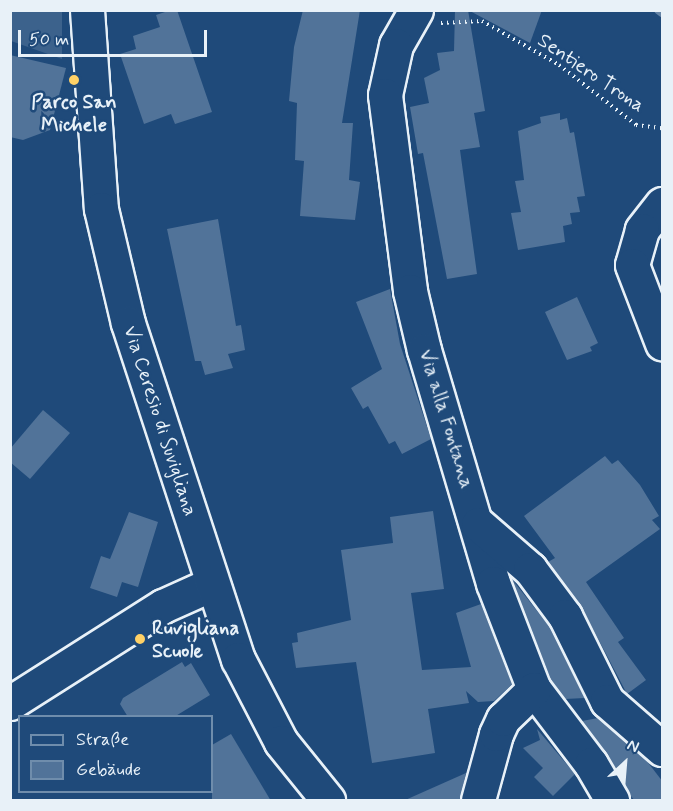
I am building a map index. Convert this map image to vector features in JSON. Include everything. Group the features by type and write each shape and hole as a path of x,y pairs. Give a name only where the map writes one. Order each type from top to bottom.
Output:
{"street":[{"name":"Via Ceresio di Suvigliana","path":"87,10 92,134 115,276 212,584 238,659 266,718 328,801"},
{"name":"Via alla Fontana","path":"409,21 385,95 410,291 493,583 534,689 591,764 612,801"},
{"path":"663,204 642,230 632,265 663,343"},
{"path":"478,524 530,569 566,616 607,702 663,749"},
{"path":"10,703 163,606 212,584"},
{"path":"478,801 496,734 503,719 534,689"}],"path":[{"name":"Sentiero Trona","path":"409,21 467,19 482,21 559,65 636,125 663,128"}],"shaded area":[{"path":"11,10 62,11 62,59 11,41"}],"building":[{"path":"177,10 212,112 175,124 171,114 144,124 120,54 136,49 133,36 160,27 156,15"},
{"path":"303,10 360,10 342,123 353,123 349,180 360,182 355,220 300,216 304,161 295,160 297,103 289,101 294,47"},
{"path":"455,10 468,10 485,111 474,113 480,147 460,150 477,274 447,279 423,153 418,154 410,107 429,103 424,78 440,70 437,53 454,51"},
{"path":"468,10 542,10 530,43"},
{"path":"10,55 66,68 50,130 23,140 10,137"},
{"path":"560,113 560,120 567,118 570,133 574,132 585,196 577,197 580,212 570,213 572,224 563,226 565,242 518,250 511,213 521,212 515,181 524,180 518,131 541,123 540,117"},
{"path":"218,219 236,326 241,325 245,350 228,354 233,368 205,375 201,361 195,361 167,229"},
{"path":"390,289 400,344 431,439 402,454 395,441 389,444 368,406 363,409 351,388 382,369 356,302"},
{"path":"577,297 598,343 590,347 592,351 567,360 545,312"},
{"path":"43,410 70,433 30,479 10,462 10,449"},
{"path":"605,456 612,464 618,460 640,485 659,516 652,520 660,529 586,582 624,638 618,642 646,680 627,694 582,608 548,562 555,558 524,516"},
{"path":"433,511 444,589 411,593 422,670 471,667 456,613 481,604 512,684 494,701 478,702 466,691 469,703 428,709 435,753 372,763 356,662 296,668 292,643 298,642 297,633 351,620 341,550 393,543 390,517"},
{"path":"129,512 158,522 138,587 122,582 117,597 90,588 101,556 110,559"},
{"path":"511,578 549,626 585,698 565,699 551,680"},
{"path":"182,662 185,667 191,663 210,695 177,715 127,715 120,704 123,698"},
{"path":"598,718 646,760 663,782 663,801 635,801 630,795 582,721"},
{"path":"537,729 575,774 553,796 534,777 543,768 523,748 540,740"},
{"path":"231,734 271,801 212,801 213,744"},
{"path":"466,773 460,801 403,801"}],"waterway":[{"path":"658,10 662,13"}],"place":[{"name":"Parco San Michele","path":"74,80"},
{"name":"Ruvigliana Scuole","path":"140,639"}]}
